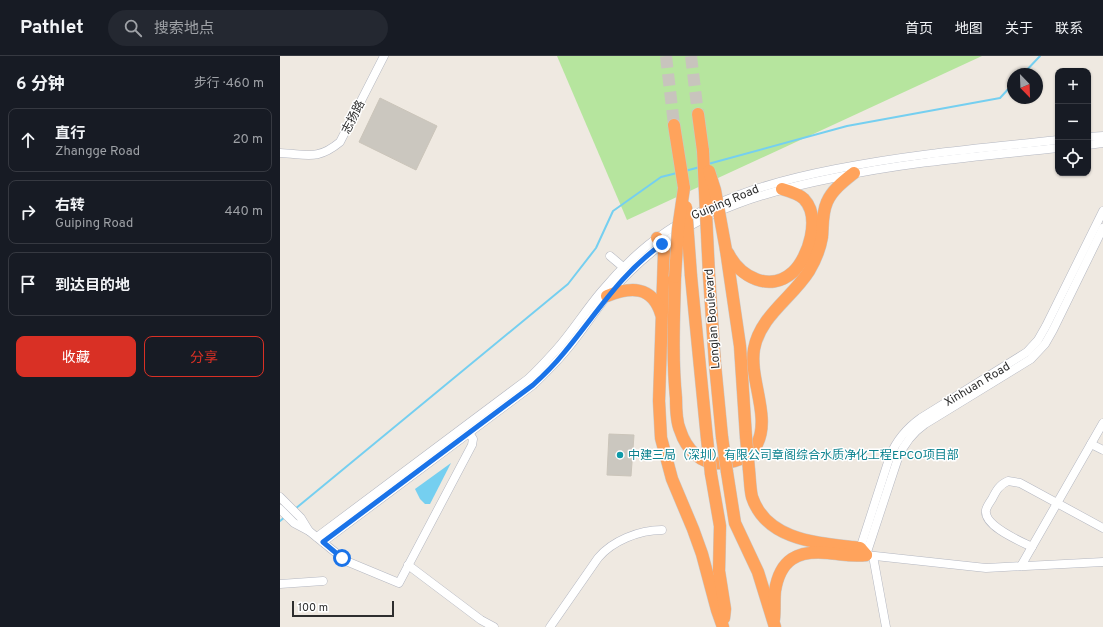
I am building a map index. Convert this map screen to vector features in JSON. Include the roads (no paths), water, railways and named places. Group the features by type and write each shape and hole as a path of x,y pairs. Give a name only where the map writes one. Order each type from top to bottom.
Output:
{"highway":[{"name":"Longlan Boulevard","path":"698,114 703,151 715,364 722,438 727,472 735,523 758,572 773,621"},
{"name":"Longlan Boulevard","path":"674,124 684,188 691,276 711,474 720,526 719,571 722,614"},
{"path":"703,151 715,190 726,250 740,346 749,470 752,495 756,506 763,516 776,528 791,536 864,554"},
{"path":"684,188 678,229 674,320 674,365 679,429 688,447 693,453 702,459 714,463 738,460 747,456 754,449 760,437 761,417 753,364 755,347 760,331 770,316 809,271 819,249 827,202 835,190 854,174"},
{"path":"726,250 739,270 756,280 774,281 785,278 794,272 802,261 809,246 812,229 812,217 809,206 804,199 794,193 782,189"},
{"path":"660,241 664,253 659,414 660,429 672,479 701,549 722,614 724,627"},
{"path":"607,296 623,290 632,289 642,291 650,296 656,303 662,316"},
{"path":"773,621 775,592 782,569 788,560 801,555 817,553 864,554"}],"street":[{"name":"志扬路","path":"280,153 307,156 320,154 331,150 340,142 384,56"},
{"path":"1091,137 1103,136"},
{"name":"Guiping Road","path":"320,540 528,379 556,350 601,291 623,267 660,241 691,216 712,205 749,191 788,180 846,167 903,157 1055,140"},
{"path":"1091,145 1103,143"},
{"name":"Guiping Road","path":"320,540 469,433 512,401 543,375 566,350 607,296 635,266 660,241 695,222 737,203 782,189 854,174 926,162 1055,148"},
{"name":"Xinhuan Road","path":"864,554 890,456 898,441 908,428 921,418 1021,356 1036,343 1046,326 1103,211"},
{"name":"Xinhuan Road","path":"864,554 904,445 913,434 925,424 1025,363 1039,351 1053,330 1103,228"},
{"path":"610,256 623,267"},
{"path":"1021,566 1103,422"},
{"path":"280,509 298,521 346,561 399,583 472,445 472,439 469,433"},
{"path":"1091,444 1103,450"},
{"path":"1032,547 990,524 986,517 987,507 1001,485 1011,481 1020,483 1103,528"},
{"path":"282,499 298,521"},
{"path":"550,627 605,550 635,535 662,530"},
{"path":"886,627 864,554 978,567 1103,562"},
{"path":"408,566 480,624 494,627"},
{"path":"280,584 323,580"}],"water":[{"path":"451,463 430,504 425,504 420,499 415,489"}],"waterway":[{"path":"1029,68 1040,56"},
{"path":"708,164 847,126 1000,98 1007,90"},
{"path":"685,171 700,167"},
{"path":"295,509 568,284 596,248 613,211 661,177 677,173"},
{"path":"280,521 285,517"}],"tunnel":[{"path":"666,56 674,125"},
{"path":"691,56 698,114"}],"place":[{"name":"中建三局（深圳）有限公司章阁综合水质净化工程EPCO项目部","path":"620,455"}]}
